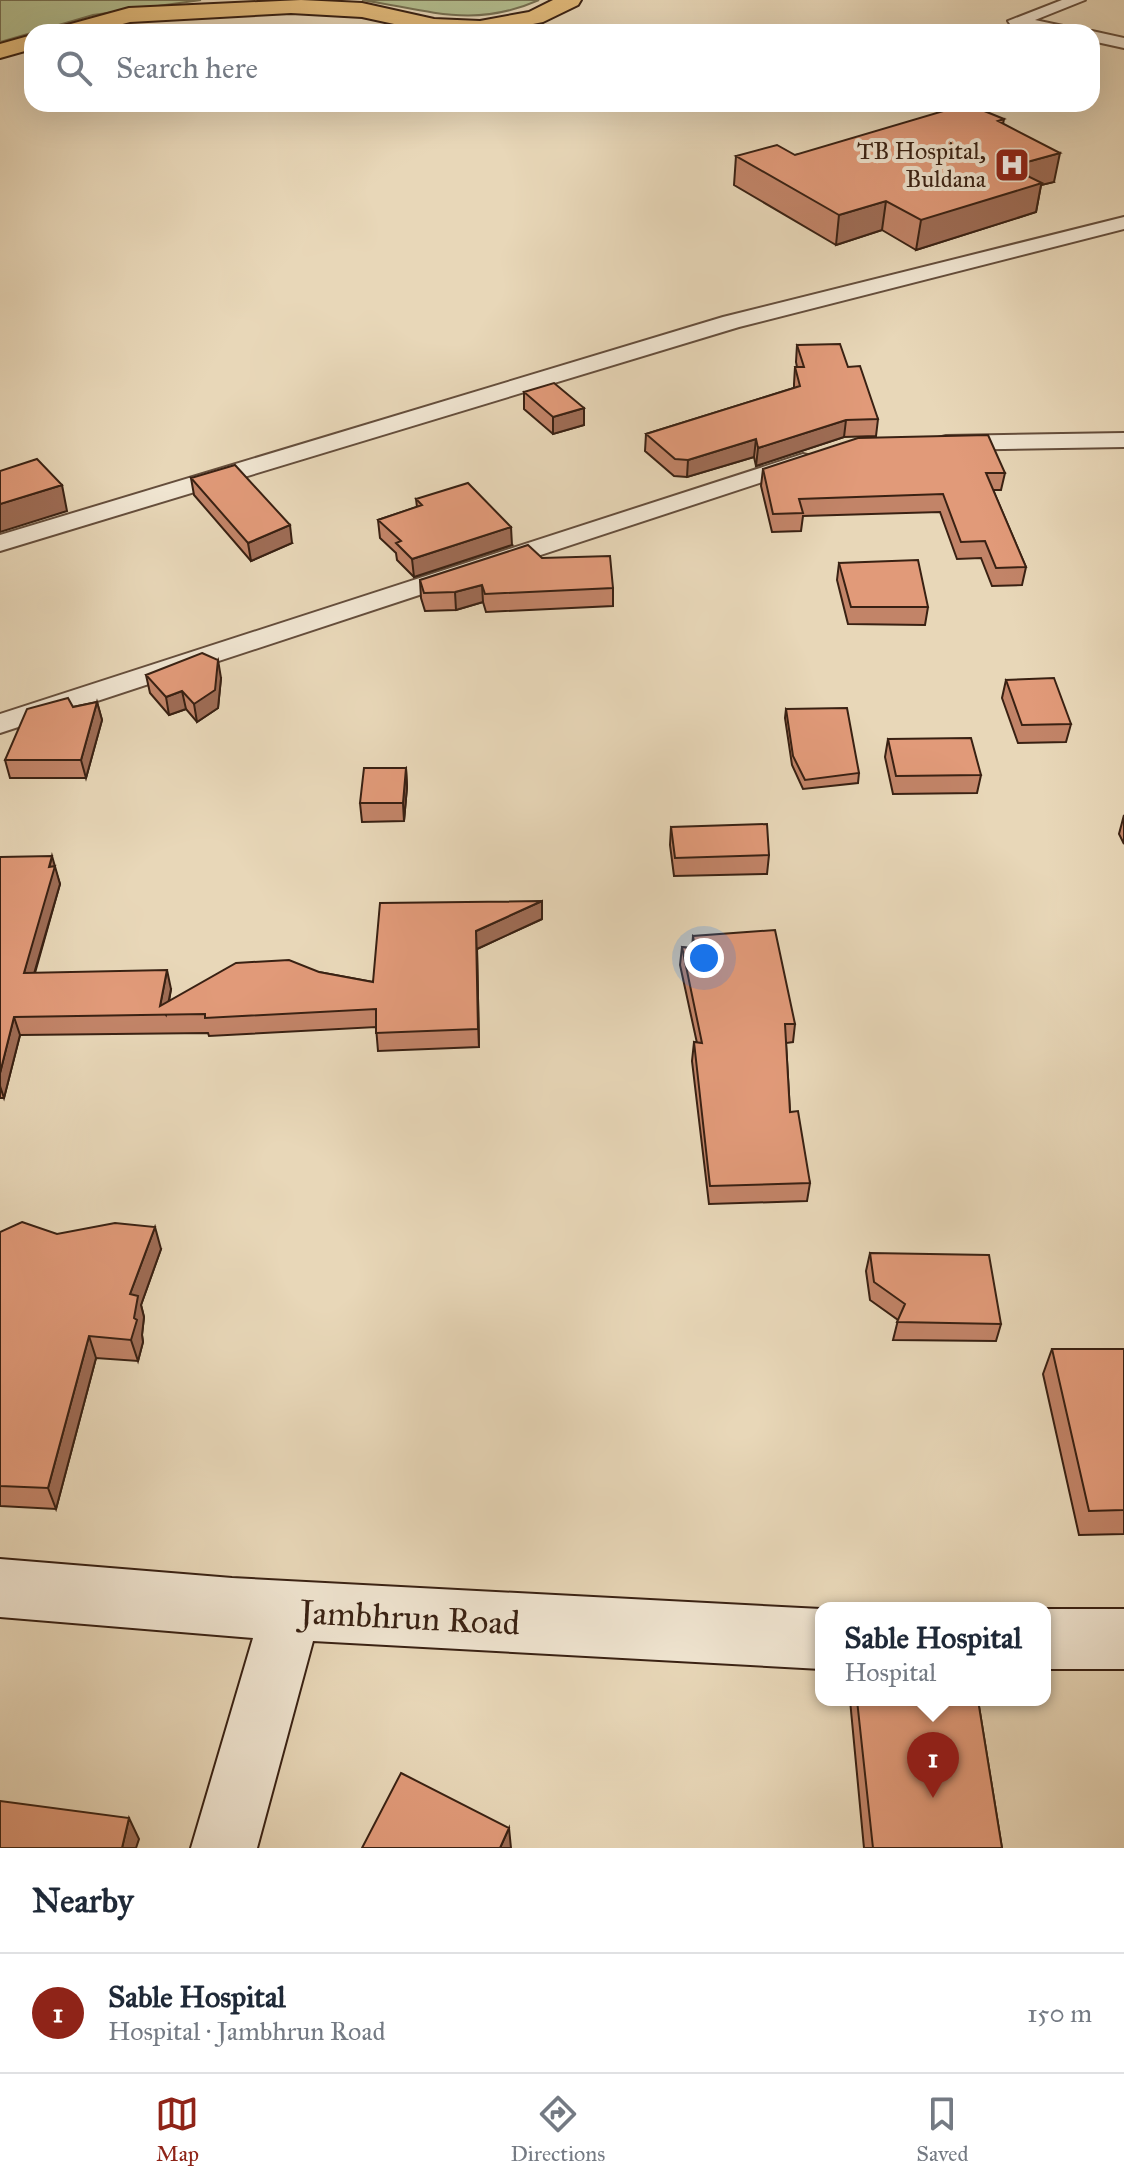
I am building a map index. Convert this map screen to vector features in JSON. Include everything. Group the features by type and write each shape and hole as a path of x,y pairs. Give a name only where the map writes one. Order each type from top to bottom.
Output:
{"main road":[{"path":"500,24 535,17 570,0"},
{"path":"97,24 129,15 291,6 362,10 425,24"},
{"path":"0,51 24,44"}],"street":[{"path":"1031,24 1016,21 1077,0"},
{"path":"1100,38 1124,43"},
{"path":"0,543 731,322 1124,223"},
{"path":"917,444 1124,440"},
{"path":"0,724 823,455"},
{"name":"Jambhrun Road","path":"0,1588 291,1610 815,1639"},
{"path":"224,1848 291,1610"},
{"path":"1051,1639 1124,1639"}],"green space":[{"path":"0,0 201,0 93,15 62,24 24,24 24,35 0,42"},
{"path":"362,0 539,0 493,14 451,15"}],"building":[{"path":"940,112 987,112 1060,153 1009,167 1042,183 921,220 886,201 839,215 736,156 777,145 795,155"},
{"path":"840,344 848,367 860,366 878,419 846,420 758,448 756,439 688,460 675,459 646,434 800,386 795,367 804,367 797,345"},
{"path":"554,383 584,408 553,417 524,392"},
{"path":"988,435 1005,473 986,473 1026,567 996,568 985,541 961,542 943,494 799,499 803,513 773,514 763,469 858,438"},
{"path":"37,459 62,485 0,504 0,471"},
{"path":"235,465 290,525 248,543 191,478"},
{"path":"468,483 511,527 412,559 396,543 401,541 378,520 422,505 416,499"},
{"path":"528,545 542,558 610,556 613,588 485,594 482,585 455,592 424,593 420,580"},
{"path":"918,560 928,607 851,607 839,563"},
{"path":"202,653 218,660 215,690 194,704 182,691 166,697 146,675"},
{"path":"1054,678 1071,724 1022,725 1006,680"},
{"path":"68,698 73,707 97,702 81,760 5,760 27,709"},
{"path":"847,708 859,773 805,780 793,756 786,709"},
{"path":"971,738 981,775 896,776 888,739"},
{"path":"364,768 406,768 403,803 360,803"},
{"path":"767,824 769,855 675,858 671,827"},
{"path":"52,856 49,867 55,866 24,973 167,970 160,1006 236,963 289,960 319,972 373,982 380,903 542,901 476,931 478,1029 376,1033 376,1009 205,1018 205,1014 14,1017 0,1073 0,857"},
{"path":"775,930 795,1024 785,1024 790,1112 798,1111 810,1183 710,1186 694,1042 702,1043 682,947 695,949 693,936"},
{"path":"22,1222 57,1234 115,1223 155,1227 130,1294 138,1296 134,1318 137,1320 131,1340 89,1336 48,1488 0,1486 0,1232"},
{"path":"870,1253 989,1255 1001,1324 897,1322 905,1304 874,1282"},
{"path":"1052,1349 1124,1349 1124,1510 1089,1511"},
{"path":"858,1706 979,1706 1002,1848 873,1848"},
{"path":"401,1773 509,1828 500,1848 362,1848"},
{"path":"0,1801 129,1818 122,1848 0,1848"}],"place":[{"name":"TB Hospital, Buldana","path":"1012,165"},
{"name":"Sable Hospital","path":"933,1798"}]}
